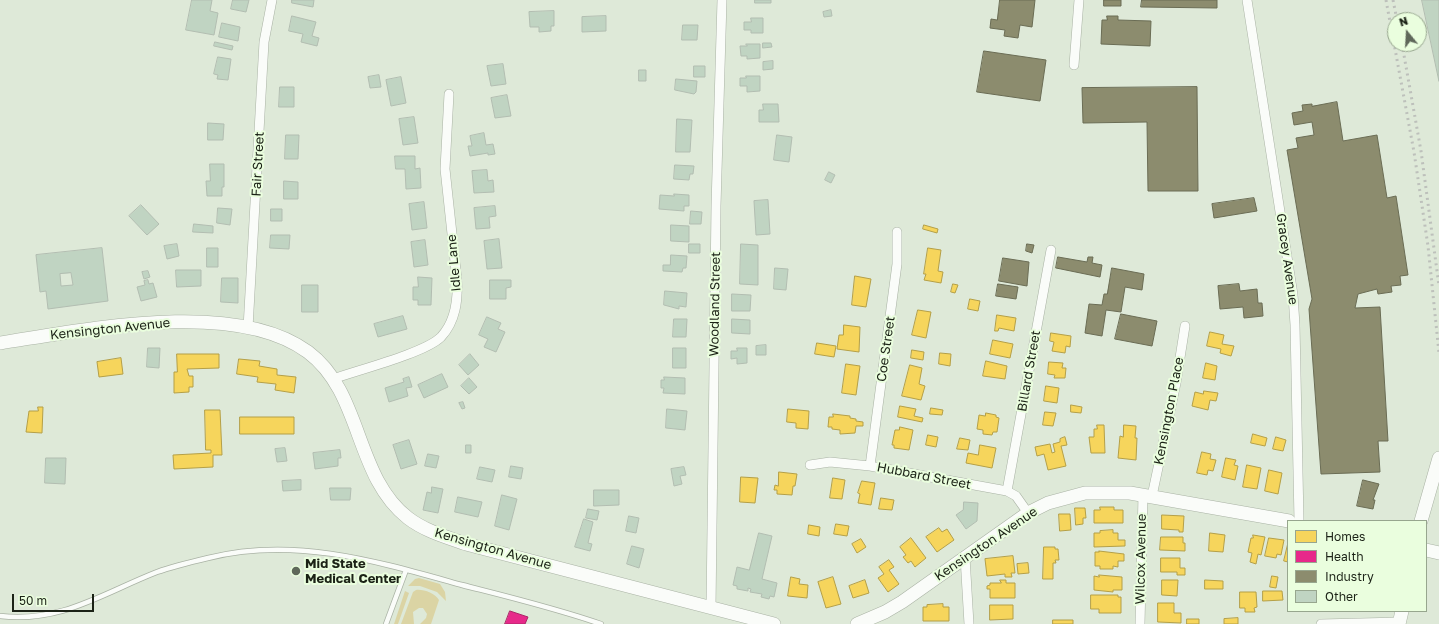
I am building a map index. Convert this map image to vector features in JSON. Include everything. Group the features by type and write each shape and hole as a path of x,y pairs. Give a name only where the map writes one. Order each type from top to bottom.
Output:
{"main road":[{"name":"Kensington Avenue","path":"0,343 138,323 192,322 248,328 274,334 293,342 323,365 333,378 343,396 365,453 383,490 408,518 425,529 466,544 774,624"},
{"path":"1421,520 1439,458"},
{"name":"Kensington Avenue","path":"857,624 885,612 902,602 1028,513 1048,503 1085,493 1107,492 1147,495 1287,521"},
{"path":"1427,550 1439,553"}],"street":[{"name":"Fair Street","path":"248,328 264,42 272,0"},
{"name":"Woodland Street","path":"711,608 716,206 722,0"},
{"path":"1074,66 1078,0"},
{"name":"Gracey Avenue","path":"1247,0 1293,295 1299,520"},
{"name":"Idle Lane","path":"333,378 414,352 428,345 441,337 449,327 455,313 458,296 457,280 445,169 449,94"},
{"name":"Coe Street","path":"870,466 897,264 897,232"},
{"name":"Billard Street","path":"1007,491 1051,250"},
{"name":"Kensington Place","path":"1147,495 1176,383 1185,326"},
{"name":"Hubbard Street","path":"810,465 830,462 870,466 1007,491"},
{"path":"1007,491 1016,496 1028,513"},
{"name":"Wilcox Avenue","path":"1140,624 1147,495"},
{"path":"965,557 969,624"},
{"path":"1321,624 1400,619"}],"lane":[{"path":"0,616 34,616 68,610 157,572 197,560 235,552 264,550 325,552 351,556 555,609 600,624"},
{"path":"386,624 406,570"}],"shaded area":[{"path":"419,578 440,584 445,592 446,601 437,592 420,586 408,586 415,579"},
{"path":"416,590 429,592 435,595 439,600 431,624 420,624 426,618 427,614 423,608 419,608 413,612 414,624 401,624 413,592"},
{"path":"405,591 409,593 398,624 394,624"}],"building: Homes":[{"path":"924,225 938,229 937,233 923,229"},
{"path":"928,248 941,250 938,271 943,272 941,283 924,280 926,274 924,274"},
{"path":"855,276 871,279 866,307 852,305"},
{"path":"953,284 958,285 955,293 951,292"},
{"path":"970,299 980,301 978,311 968,309"},
{"path":"918,310 931,312 926,338 912,335"},
{"path":"997,315 1016,318 1014,331 999,328 998,331 995,331"},
{"path":"844,325 860,327 859,352 837,349 839,335 843,335"},
{"path":"1210,332 1224,335 1222,344 1234,346 1231,356 1220,353 1221,349 1207,346"},
{"path":"1051,333 1071,336 1070,347 1066,346 1065,353 1052,351 1054,342 1050,341"},
{"path":"993,340 1013,344 1010,358 990,354"},
{"path":"817,343 836,346 834,357 815,354"},
{"path":"912,350 924,352 923,360 911,358"},
{"path":"940,353 951,354 950,366 939,364"},
{"path":"177,354 219,354 219,368 187,369 189,376 193,376 193,387 189,387 189,392 174,393 174,372 177,372"},
{"path":"121,358 123,374 99,377 97,362"},
{"path":"239,359 260,361 259,366 277,369 277,375 296,377 294,393 275,390 276,384 257,382 258,377 237,374"},
{"path":"986,361 1007,366 1005,379 983,376"},
{"path":"1049,362 1063,363 1062,368 1066,368 1065,378 1054,378 1055,375 1048,374"},
{"path":"1206,363 1217,366 1215,380 1203,378"},
{"path":"846,364 860,366 856,395 842,393"},
{"path":"910,365 922,368 919,384 925,386 921,400 902,396"},
{"path":"1046,386 1059,388 1057,403 1044,401"},
{"path":"1204,391 1218,393 1216,401 1210,400 1208,410 1192,406 1195,392 1203,394"},
{"path":"1071,405 1082,407 1081,413 1071,412"},
{"path":"900,406 916,409 914,416 923,418 922,422 898,417"},
{"path":"38,407 43,407 42,433 26,432 29,411 38,411"},
{"path":"931,408 943,410 942,415 930,414"},
{"path":"788,409 809,411 808,429 796,428 796,423 787,422"},
{"path":"205,410 220,410 222,455 213,455 213,467 174,469 173,455 211,453 211,450 206,450"},
{"path":"1045,412 1056,413 1053,426 1043,425"},
{"path":"986,413 996,415 996,417 999,418 997,432 993,432 992,435 983,434 983,430 977,429 979,415 985,416"},
{"path":"833,414 850,416 850,418 856,419 856,421 863,422 863,426 856,426 855,433 840,434 840,430 828,427 829,417 833,417"},
{"path":"240,417 294,417 294,434 240,434"},
{"path":"1097,425 1104,425 1105,453 1091,453 1089,437 1094,437 1094,429 1097,429"},
{"path":"1124,425 1136,426 1136,460 1118,458 1120,436 1123,437"},
{"path":"900,427 913,430 909,450 894,448 894,445 892,445 895,430 899,430"},
{"path":"1253,434 1267,438 1265,446 1251,443"},
{"path":"928,435 938,437 936,447 926,445"},
{"path":"1065,437 1067,445 1061,446 1066,466 1048,470 1044,454 1037,456 1035,447 1050,444 1052,453 1055,452 1053,444 1060,442 1060,439"},
{"path":"1276,437 1286,440 1283,451 1273,449"},
{"path":"960,438 970,440 968,450 957,449"},
{"path":"980,445 996,448 992,468 966,463 968,453 978,455"},
{"path":"1202,452 1211,454 1210,459 1216,460 1213,471 1208,470 1207,475 1197,473"},
{"path":"1226,458 1236,460 1234,465 1238,466 1235,480 1222,477"},
{"path":"1247,465 1261,468 1257,489 1243,487"},
{"path":"1269,470 1282,473 1278,494 1265,491"},
{"path":"779,472 797,474 792,495 777,494 777,490 774,490 775,485 778,486"},
{"path":"741,477 758,478 755,503 740,502"},
{"path":"833,478 845,480 842,499 830,498"},
{"path":"862,481 875,483 871,505 858,503 860,494 858,493"},
{"path":"881,498 894,500 892,510 879,509"},
{"path":"1100,507 1114,507 1114,510 1123,510 1123,523 1094,523 1094,510 1100,510"},
{"path":"1075,508 1085,508 1086,518 1083,518 1083,524 1076,525"},
{"path":"1059,514 1070,514 1071,530 1060,531"},
{"path":"1162,515 1184,516 1183,532 1179,532 1179,530 1162,529"},
{"path":"836,524 849,526 847,536 834,534"},
{"path":"809,525 820,527 819,536 808,534"},
{"path":"939,528 942,532 947,529 954,540 937,552 926,537"},
{"path":"1113,530 1113,533 1118,533 1118,540 1125,540 1125,546 1094,547 1094,533"},
{"path":"1210,533 1225,535 1223,552 1209,551"},
{"path":"1253,535 1265,537 1261,555 1258,554 1256,564 1250,562 1252,553 1248,552"},
{"path":"1161,537 1183,537 1185,551 1160,550"},
{"path":"911,538 926,558 915,567 911,561 908,563 903,557 906,555 900,547"},
{"path":"1269,538 1284,540 1281,555 1277,554 1276,558 1265,556"},
{"path":"861,539 866,547 857,553 852,544"},
{"path":"1044,547 1055,547 1055,549 1058,549 1059,560 1055,560 1056,563 1053,563 1053,579 1043,579"},
{"path":"1287,548 1287,562 1284,561"},
{"path":"1099,551 1124,554 1124,561 1118,561 1118,567 1113,566 1113,569 1100,569 1100,566 1095,566 1095,552"},
{"path":"1013,556 1015,573 1011,573 1012,577 1005,577 1005,574 987,576 985,559"},
{"path":"1161,558 1180,558 1180,568 1185,568 1185,575 1177,575 1177,572 1161,572"},
{"path":"889,560 894,567 889,570 899,584 888,592 878,578 884,574 879,567"},
{"path":"1028,563 1029,573 1018,574 1017,564"},
{"path":"1099,575 1122,577 1122,590 1113,590 1113,592 1094,590 1094,576 1099,577"},
{"path":"1272,576 1278,577 1276,588 1270,587"},
{"path":"791,577 800,579 799,584 808,585 807,598 788,596"},
{"path":"833,577 841,604 826,608 818,582"},
{"path":"865,580 869,593 853,598 849,586"},
{"path":"1000,580 1006,580 1006,583 1015,583 1015,598 990,598 990,589 987,589 987,586 990,585 990,583 1001,583"},
{"path":"1162,580 1178,580 1177,596 1162,595"},
{"path":"1205,580 1223,581 1223,589 1205,589"},
{"path":"1263,591 1282,591 1283,600 1263,601"},
{"path":"1240,592 1256,592 1257,607 1254,608 1255,612 1245,612 1245,608 1240,608"},
{"path":"1091,595 1118,595 1118,597 1121,597 1121,613 1099,613 1099,609 1091,609"},
{"path":"1158,603 1174,603 1174,613 1181,613 1181,623 1158,622"},
{"path":"943,604 943,607 949,607 949,621 923,621 923,607 927,607 927,605"},
{"path":"990,605 1013,605 1013,619 990,620"},
{"path":"1238,618 1238,624 1224,624 1224,619"},
{"path":"1187,619 1199,619 1199,624 1187,624"},
{"path":"1053,620 1073,620 1073,624 1053,624"}],"building: Health":[{"path":"510,611 528,617 525,624 505,624"}],"building: Industry":[{"path":"1000,0 1035,0 1032,27 1020,25 1018,38 1004,36 1005,30 990,28 991,19 997,20"},
{"path":"1104,0 1121,0 1121,6 1104,6"},
{"path":"1142,0 1217,0 1217,8 1141,7"},
{"path":"1107,16 1118,16 1118,20 1151,21 1150,46 1101,44 1102,20 1107,20"},
{"path":"984,51 1046,60 1040,101 977,92"},
{"path":"1197,87 1198,191 1148,191 1147,122 1083,123 1082,88"},
{"path":"1337,102 1343,141 1377,135 1387,198 1396,196 1408,275 1400,276 1401,285 1391,286 1392,292 1378,294 1377,289 1358,294 1355,308 1380,307 1388,441 1378,441 1380,472 1321,474 1309,309 1312,299 1287,150 1298,148 1296,138 1314,135 1312,122 1294,125 1292,113 1303,111 1302,105 1312,104 1312,106"},
{"path":"1254,198 1257,211 1214,218 1212,204"},
{"path":"1027,244 1034,245 1032,253 1026,251"},
{"path":"1058,257 1087,262 1088,257 1093,257 1092,263 1102,265 1100,277 1056,268"},
{"path":"1003,258 1029,262 1027,286 999,281"},
{"path":"1112,268 1144,274 1142,290 1125,287 1121,312 1106,310 1102,336 1085,333 1089,304 1102,305 1104,294 1107,294"},
{"path":"998,284 1018,287 1016,299 996,296"},
{"path":"1239,284 1240,291 1257,289 1258,303 1262,303 1263,316 1244,318 1243,307 1220,309 1218,286"},
{"path":"1121,314 1157,321 1152,346 1115,339"},
{"path":"1363,480 1379,484 1373,500 1375,500 1373,509 1357,506"}],"building: Other":[{"path":"192,0 212,0 210,11 218,13 214,35 186,30"},
{"path":"233,0 249,0 246,12 231,9"},
{"path":"292,0 314,0 313,7 292,3"},
{"path":"755,0 771,0 771,3 755,3"},
{"path":"1422,0 1439,0 1439,81 1427,24 1427,12 1425,12"},
{"path":"831,10 832,16 824,17 823,12"},
{"path":"554,11 554,26 551,26 551,31 539,32 539,27 530,27 529,12"},
{"path":"292,16 316,22 312,36 319,38 317,46 301,42 303,34 289,31"},
{"path":"606,16 606,31 582,32 582,17"},
{"path":"751,18 763,18 763,33 751,33 751,30 744,30 744,22 751,22"},
{"path":"222,23 240,27 238,41 219,37"},
{"path":"683,25 698,25 697,40 682,40"},
{"path":"215,42 233,46 232,50 214,46"},
{"path":"763,43 771,43 772,47 763,48"},
{"path":"746,44 760,44 760,58 747,59 747,56 741,56 740,46 747,46"},
{"path":"218,57 231,59 228,80 217,79 218,75 214,74"},
{"path":"773,61 773,69 763,70 763,62"},
{"path":"503,64 506,84 491,86 487,66"},
{"path":"694,66 705,66 705,77 694,77"},
{"path":"639,70 646,70 646,81 639,81"},
{"path":"379,75 381,87 370,88 368,77"},
{"path":"746,76 760,76 760,91 747,92 747,86 740,86 740,78 746,78"},
{"path":"401,77 406,103 391,106 386,80"},
{"path":"676,79 697,81 696,92 694,94 675,90"},
{"path":"280,87 294,87 294,107 279,107"},
{"path":"507,95 511,116 495,118 491,98"},
{"path":"763,104 778,104 779,122 759,122 759,110 763,110"},
{"path":"414,117 418,143 403,145 399,119"},
{"path":"677,119 692,120 690,152 676,152"},
{"path":"208,123 224,124 223,140 208,140"},
{"path":"484,133 486,145 493,144 495,154 488,155 488,153 470,156 468,146 472,146 470,136"},
{"path":"286,135 299,135 298,159 285,159"},
{"path":"777,135 792,137 789,162 774,160"},
{"path":"395,156 415,156 415,169 420,168 421,188 406,189 405,169 396,169"},
{"path":"210,164 224,164 224,187 222,187 222,196 207,196 206,181 210,181"},
{"path":"675,165 694,166 693,174 690,174 689,180 674,179"},
{"path":"487,170 488,181 493,180 494,192 474,193 472,171"},
{"path":"829,172 835,175 831,183 825,180"},
{"path":"284,181 298,182 298,199 284,199"},
{"path":"674,194 689,195 689,206 684,206 684,211 659,209 660,195 674,196"},
{"path":"768,200 770,234 756,235 754,201"},
{"path":"424,202 427,228 412,230 409,204"},
{"path":"141,205 159,224 147,235 129,216"},
{"path":"495,206 496,216 489,217 490,228 476,229 474,208"},
{"path":"218,208 232,209 230,225 217,223"},
{"path":"271,209 282,209 282,221 271,221"},
{"path":"691,211 702,212 701,224 690,224"},
{"path":"194,224 213,226 213,233 193,232"},
{"path":"671,225 689,226 689,242 671,241"},
{"path":"271,235 290,235 289,249 270,248"},
{"path":"499,239 502,268 487,269 484,241"},
{"path":"425,240 428,265 414,267 411,242"},
{"path":"177,244 179,256 167,259 164,246"},
{"path":"689,244 700,244 700,253 689,253"},
{"path":"741,244 758,245 758,285 740,284"},
{"path":"102,248 108,301 48,309 46,291 40,292 36,255","holes":["71,273 73,285 61,286 60,274"]},
{"path":"207,248 218,248 218,267 207,267"},
{"path":"671,255 687,256 686,268 683,268 682,272 663,271 663,265 670,265"},
{"path":"775,268 788,269 786,290 774,289"},
{"path":"176,270 201,270 201,286 177,287"},
{"path":"148,271 150,277 144,279 142,272"},
{"path":"418,277 432,278 431,305 418,305 418,300 413,300 413,287 418,287"},
{"path":"222,278 238,278 238,303 221,302"},
{"path":"148,280 149,284 153,283 157,297 141,301 137,287 145,285 144,281"},
{"path":"490,280 511,280 511,287 506,288 506,299 490,299"},
{"path":"302,285 318,285 318,312 302,312"},
{"path":"665,291 687,293 686,307 679,306 679,309 664,305"},
{"path":"732,294 751,295 750,311 732,311"},
{"path":"403,316 407,329 378,337 374,324"},
{"path":"487,317 501,323 498,329 505,332 496,352 484,347 488,339 479,335"},
{"path":"674,319 687,319 686,337 673,337"},
{"path":"732,319 750,320 750,334 732,333"},
{"path":"766,345 766,355 756,355 756,346"},
{"path":"148,348 160,348 159,368 147,367"},
{"path":"673,348 686,348 686,368 673,368"},
{"path":"737,348 747,348 747,363 737,364 737,358 731,359 731,351 737,351"},
{"path":"470,354 479,365 468,375 459,365"},
{"path":"442,374 448,387 424,398 418,385"},
{"path":"409,377 412,387 406,388 408,396 389,402 385,388 404,382 403,379"},
{"path":"664,377 685,378 685,394 663,393 664,388 661,388 661,380 664,380"},
{"path":"469,378 477,387 469,394 461,386"},
{"path":"463,402 465,408 462,409 459,403"},
{"path":"667,409 687,411 685,430 666,428"},
{"path":"409,440 417,464 401,469 393,445"},
{"path":"466,445 471,445 471,453 466,453"},
{"path":"285,448 287,461 277,462 275,449"},
{"path":"340,450 341,458 338,458 338,466 315,469 313,453"},
{"path":"428,454 439,456 436,468 425,466"},
{"path":"46,458 66,458 65,484 45,483"},
{"path":"511,466 523,468 521,479 509,477"},
{"path":"480,467 495,470 492,482 477,479"},
{"path":"684,467 686,475 680,476 682,484 674,486 671,469"},
{"path":"301,480 301,490 283,491 282,481"},
{"path":"432,487 443,489 438,513 423,510 427,492 431,493"},
{"path":"330,488 351,488 350,500 331,500"},
{"path":"594,490 619,490 619,505 594,506"},
{"path":"502,495 517,499 509,530 495,526"},
{"path":"458,497 482,502 478,517 455,512"},
{"path":"964,502 978,503 977,521 966,529 956,515 963,510"},
{"path":"588,509 599,511 597,520 586,518"},
{"path":"629,516 639,518 636,533 626,531"},
{"path":"584,519 593,522 588,543 592,544 590,551 575,547"},
{"path":"759,533 772,536 762,579 777,583 774,597 770,596 769,599 761,597 762,594 750,592 751,589 748,588 748,591 737,589 737,586 733,585 737,567 749,570"},
{"path":"632,546 644,549 639,568 627,564"}],"railway":[{"path":"1386,0 1414,152 1428,246 1439,353"},
{"path":"1393,0 1395,12"},
{"path":"1403,52 1421,151 1439,286"}],"place":[{"name":"Mid State Medical Center","path":"296,571"}]}
